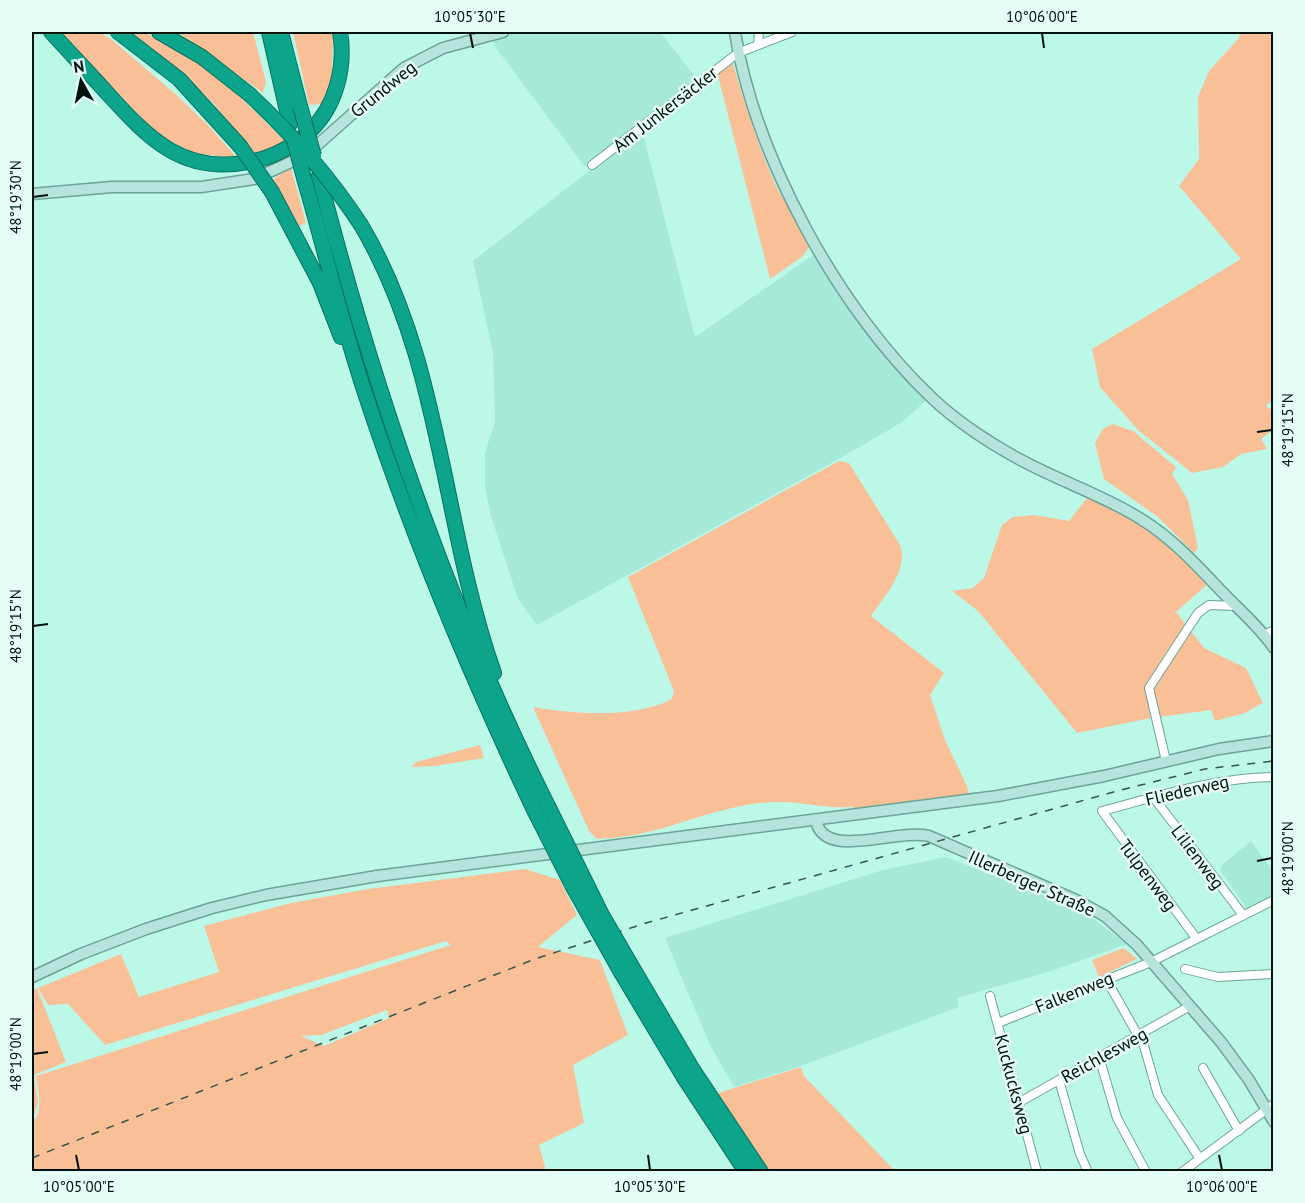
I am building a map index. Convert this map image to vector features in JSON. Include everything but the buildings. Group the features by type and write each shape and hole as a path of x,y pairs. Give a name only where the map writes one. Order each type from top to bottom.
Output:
{"highway":[{"path":"51,32 142,132 161,146 183,158 210,164 234,165 276,154 320,122 336,91 340,76 340,32"},
{"path":"118,32 178,79 240,146 272,192 320,283 359,386 365,394"},
{"path":"159,32 202,57 249,94 304,147 340,193 361,225 390,280 409,330 424,380 469,591 486,653 542,809"},
{"path":"268,32 304,178 365,394 434,582 465,658 542,809 602,915 627,970 683,1076 746,1172"},
{"path":"281,32 372,370 416,499 476,654 522,754"},
{"path":"627,970 761,1172"}],"main road":[{"name":"Grundweg","path":"32,194 112,187 201,187 254,180 306,155 404,68 443,48 503,32"},
{"path":"735,32 743,74 773,159 819,249 865,322 903,368 931,397 972,430 1027,463 1142,519 1194,561 1236,606 1269,632 1274,648"},
{"path":"32,977 136,933 212,908 266,895 377,876 998,796 1219,749 1274,741"},
{"name":"Illerberger Straße","path":"816,821 823,834 837,842 902,833 929,836 1094,909 1119,929 1151,962 1234,1058 1270,1108 1274,1122"}],"street":[{"path":"758,45 759,32"},
{"name":"Am Junkersäcker","path":"592,165 738,53 792,32"},
{"path":"1166,761 1149,700 1150,682 1198,613 1209,605 1236,606"},
{"name":"Fliederweg","path":"1102,812 1197,784 1243,777 1274,777"},
{"name":"Lilienweg","path":"1154,798 1243,915"},
{"name":"Tulpenweg","path":"1102,812 1196,938"},
{"name":"Falkenweg","path":"998,1023 1151,962 1274,900"},
{"path":"1185,969 1218,977 1274,974"},
{"path":"1106,979 1139,1035 1158,1095 1200,1159"},
{"name":"Kuckucksweg","path":"990,996 1037,1172"},
{"name":"Reichlesweg","path":"1018,1103 1190,1006"},
{"path":"1099,1057 1117,1118 1146,1172"},
{"path":"1203,1068 1239,1131"},
{"path":"1059,1080 1080,1154 1088,1172"},
{"path":"1182,1172 1270,1108"}],"shaded area":[{"path":"59,32 99,32 111,39 209,126 237,158 193,153 157,134"},
{"path":"131,32 150,35 192,57 234,91 284,141 269,149 254,153 213,103 174,66"},
{"path":"177,32 253,32 266,82 263,93"},
{"path":"293,32 333,32 332,78 323,104 309,105"},
{"path":"492,32 660,32 700,83 585,167 494,45"},
{"path":"1240,32 1273,32 1274,398 1266,406 1273,411 1273,430 1261,439 1267,449 1241,454 1223,467 1192,473 1138,430 1100,387 1092,349 1241,259 1179,186 1199,159 1198,97 1209,71 1239,38"},
{"path":"732,61 769,171 803,231 809,247 803,256 770,279 717,72"},
{"path":"642,130 695,337 819,251 848,299 929,398 902,422 844,456 537,625 518,599 491,516 485,488 485,453 495,421 493,353 473,261"},
{"path":"291,168 306,223 299,226 273,179"},
{"path":"1113,424 1133,431 1176,467 1172,474 1188,500 1198,548 1194,553 1158,517 1104,479 1095,443 1103,429"},
{"path":"839,461 849,463 900,545 901,564 894,583 871,616 944,673 930,695 945,740 967,786 970,799 861,814 852,806 838,807 787,802 761,803 725,809 639,834 597,839 589,831 533,707 567,712 622,712 640,710 672,699 674,691 628,577"},
{"path":"1090,494 1141,520 1211,581 1176,612 1204,648 1246,668 1263,703 1245,713 1215,721 1211,710 1151,718 1077,733 978,611 952,591 973,588 984,578 1002,525 1013,517 1034,515 1069,521"},
{"path":"480,745 484,758 435,766 411,767 416,762"},
{"path":"1251,841 1273,872 1273,896 1248,910 1220,870 1222,865"},
{"path":"946,857 1061,902 1092,918 1127,944 1051,971 957,998 959,1007 801,1066 734,1087 710,1045 665,938 883,870"},
{"path":"525,869 560,880 577,915 538,947 600,960 628,1035 573,1065 584,1123 539,1145 546,1171 32,1171 32,1123 39,1107 36,1076 451,945 446,941 105,1045 68,1004 48,1005 38,988 121,954 139,997 219,972 204,926 291,903 368,889","holes":["387,1010 389,1018 324,1046 301,1036 321,1035"]},
{"path":"1124,948 1137,959 1099,977 1092,960"},
{"path":"37,988 66,1062 34,1075 38,1103 32,1121 32,991"},
{"path":"801,1067 804,1076 895,1171 769,1171 715,1094"}],"railway":[{"path":"32,1158 535,959 646,923 1117,791 1205,769 1274,761"}]}
